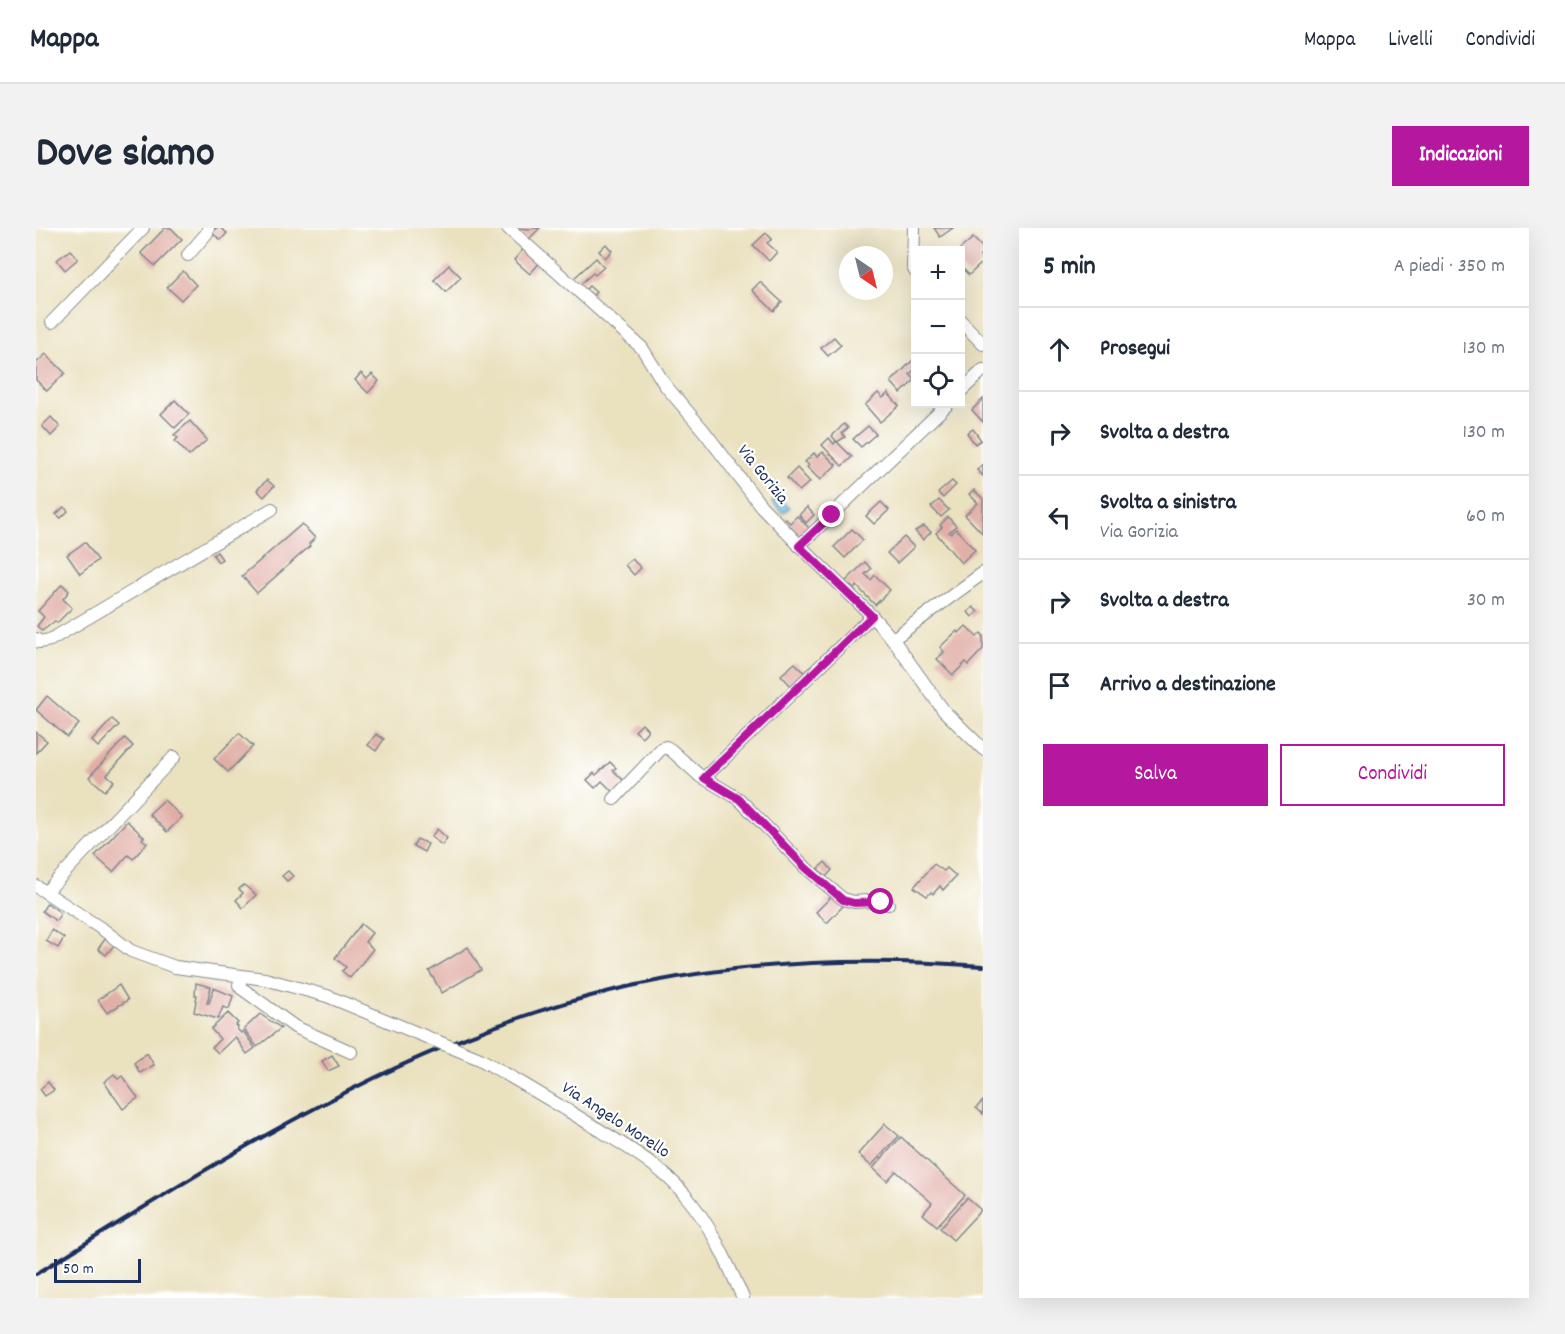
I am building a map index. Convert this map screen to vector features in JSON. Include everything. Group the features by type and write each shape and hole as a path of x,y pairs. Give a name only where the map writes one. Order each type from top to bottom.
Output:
{"street":[{"path":"52,322 143,228"},
{"path":"188,255 207,233 208,228"},
{"name":"Via Gorizia","path":"508,228 642,348 665,385 704,431 761,506 872,616 893,639 944,711 983,749"},
{"path":"914,228 914,246"},
{"path":"965,325 983,344"},
{"path":"965,387 983,370"},
{"path":"799,546 944,408"},
{"path":"36,639 39,642 50,640 272,509"},
{"path":"893,639 983,573"},
{"path":"704,778 872,616"},
{"path":"614,799 662,748 666,747 700,777 739,799 806,868 843,900 854,903 869,901 888,904"},
{"path":"174,757 41,889 131,951 175,967 242,976 239,985 241,988 295,1027 351,1052"},
{"name":"Via Angelo Morello","path":"242,976 266,979 327,996 480,1059 614,1139 649,1162 676,1185 695,1207 713,1234 743,1298"}],"water":[{"path":"778,496 789,508 783,513 772,502"}],"building":[{"path":"165,228 171,228 182,239 155,266 141,253"},
{"path":"216,228 227,233 221,240 212,233"},
{"path":"515,228 528,229 540,228 528,240"},
{"path":"934,228 953,228 940,237"},
{"path":"766,233 772,239 767,243 777,252 769,261 753,245"},
{"path":"973,238 983,246 983,253 980,255 983,262 969,275 965,271 964,246"},
{"path":"606,244 612,251 605,258 599,251"},
{"path":"526,246 542,260 530,274 514,260"},
{"path":"70,250 78,259 65,270 57,260"},
{"path":"596,258 604,267 578,286 572,280"},
{"path":"449,265 461,277 446,292 434,280"},
{"path":"183,271 196,285 181,300 167,287"},
{"path":"760,282 782,302 774,311 752,290"},
{"path":"589,286 596,292 591,299 583,292"},
{"path":"834,337 841,345 828,356 821,348"},
{"path":"46,354 65,373 47,391 36,380 36,363"},
{"path":"911,362 911,384 901,393 891,382"},
{"path":"361,373 367,379 372,374 379,381 368,393 355,380"},
{"path":"878,393 883,398 888,393 899,406 880,422 865,405"},
{"path":"983,399 983,422 972,410"},
{"path":"175,400 189,414 175,428 161,414"},
{"path":"51,417 60,427 51,436 42,426"},
{"path":"190,421 207,440 189,456 175,441 178,438 174,435"},
{"path":"844,424 848,428 842,433 845,437 837,442 832,436"},
{"path":"868,426 876,434 861,447 853,439"},
{"path":"973,429 981,440 975,444 967,433"},
{"path":"829,438 834,444 836,441 852,457 842,466 822,445"},
{"path":"823,452 836,465 820,480 805,462 814,453 817,457"},
{"path":"983,464 983,476 977,470"},
{"path":"797,468 810,482 799,491 787,478"},
{"path":"267,480 274,486 264,497 257,490"},
{"path":"952,481 956,485 943,498 938,493"},
{"path":"974,490 983,499 982,533 965,515 978,503 969,494"},
{"path":"939,500 949,510 941,517 931,507"},
{"path":"881,502 889,510 874,524 866,516"},
{"path":"64,507 68,511 61,518 56,514"},
{"path":"807,507 814,515 806,523 799,515"},
{"path":"797,516 812,531 799,543 780,523 785,518 790,523"},
{"path":"948,517 956,526 949,532 951,534 956,529 975,550 961,563 936,533"},
{"path":"302,524 315,538 309,544 310,546 257,593 242,576"},
{"path":"924,526 931,532 923,540 915,531"},
{"path":"852,529 863,540 845,558 834,547"},
{"path":"904,537 914,547 897,563 887,553"},
{"path":"85,542 98,560 80,574 67,555"},
{"path":"217,552 222,559 218,562 213,555"},
{"path":"632,559 641,568 634,575 625,565"},
{"path":"865,562 871,569 865,574 871,580 875,575 890,590 875,605 857,586 854,589 850,585 846,589 842,585"},
{"path":"62,584 69,591 63,599 72,608 57,623 55,621 42,631 37,626 44,617 38,611"},
{"path":"973,607 978,612 972,617 968,612"},
{"path":"966,626 977,637 981,633 983,635 983,649 968,665 966,662 953,675 937,659 944,652 940,647"},
{"path":"795,663 805,673 791,686 781,675"},
{"path":"47,696 79,724 67,737 36,710"},
{"path":"112,719 119,725 98,747 92,741"},
{"path":"642,724 648,730 642,737 635,731"},
{"path":"36,732 47,741 36,753"},
{"path":"239,733 253,746 228,772 214,759"},
{"path":"376,734 384,739 376,751 368,745"},
{"path":"125,738 133,746 107,775 114,781 105,791 89,777"},
{"path":"610,762 616,768 613,770 625,782 614,793 602,781 595,788 587,780"},
{"path":"164,800 182,817 167,832 149,814"},
{"path":"127,821 144,837 142,839 147,843 133,859 128,855 113,872 95,856"},
{"path":"437,829 447,838 442,845 431,837"},
{"path":"417,839 428,844 424,852 413,846"},
{"path":"825,862 832,870 826,877 818,869"},
{"path":"934,864 944,871 947,868 956,876 943,890 940,886 933,894 931,892 927,896 914,887"},
{"path":"288,871 293,876 287,881 282,876"},
{"path":"244,885 256,895 243,908 236,900 243,893 239,889"},
{"path":"832,896 843,906 827,923 816,912"},
{"path":"47,903 61,913 56,921 42,911"},
{"path":"361,924 372,933 365,942 373,949 350,978 342,971 346,967 335,958"},
{"path":"52,930 64,938 58,948 46,941"},
{"path":"105,939 114,945 106,955 98,949"},
{"path":"468,947 481,970 442,993 429,971"},
{"path":"196,983 211,987 207,1003 209,1003 214,988 233,996 229,1009 223,1007 218,1019 194,1012 197,995 195,995"},
{"path":"119,985 128,1000 107,1013 98,1000"},
{"path":"228,1013 238,1023 237,1029 241,1033 243,1031 255,1048 247,1054 235,1037 218,1053 212,1047 220,1039 211,1029"},
{"path":"260,1014 281,1028 257,1047 244,1029"},
{"path":"147,1053 154,1065 140,1073 134,1063"},
{"path":"332,1055 339,1066 328,1071 322,1061"},
{"path":"114,1074 118,1079 122,1076 138,1098 123,1109 104,1082"},
{"path":"48,1082 54,1090 45,1096 40,1089"},
{"path":"983,1101 983,1114 976,1108"},
{"path":"885,1124 899,1136 871,1166 858,1154"},
{"path":"901,1137 965,1195 937,1226 923,1214 932,1203 896,1171 887,1181 873,1168"},
{"path":"967,1198 981,1210 953,1240 940,1228"}],"railway":[{"path":"36,1274 234,1153 302,1115 370,1080 441,1048 513,1020 635,985 734,969 833,962 983,966"}],"route":[{"path":"832,515 799,546 872,616 704,778 739,799 806,868 843,900 854,903 881,902"}]}
